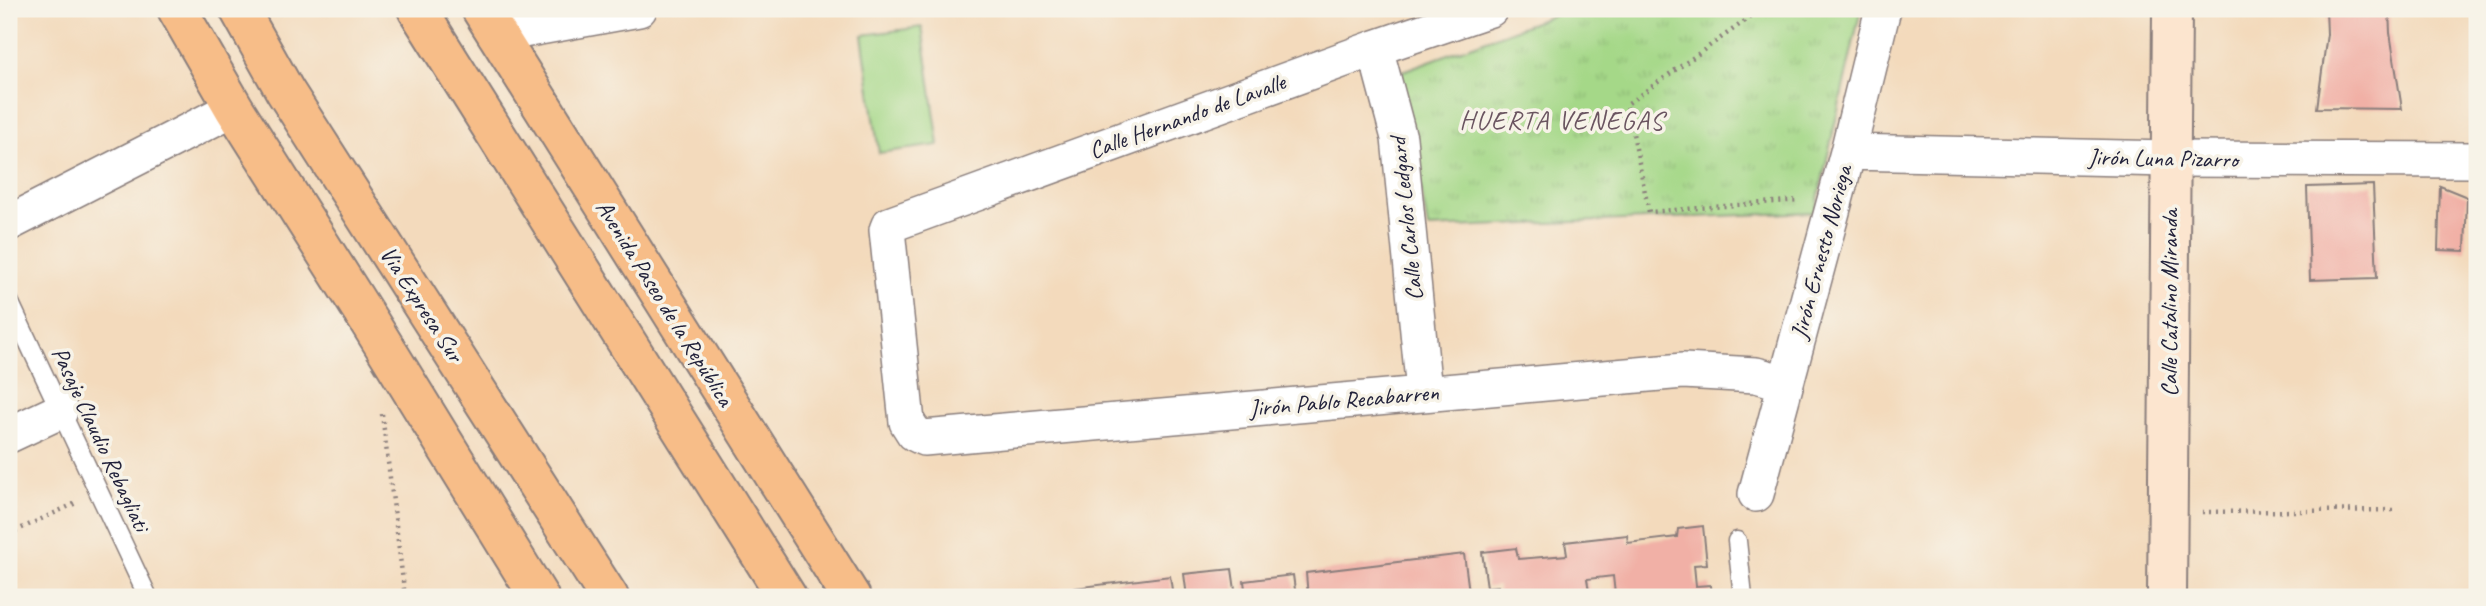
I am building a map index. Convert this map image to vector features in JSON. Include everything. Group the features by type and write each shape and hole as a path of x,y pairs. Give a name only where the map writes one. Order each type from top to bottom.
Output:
{"main road":[{"path":"177,9 234,108 539,597"},
{"name":"Via Expresa Sur","path":"239,9 285,91 609,597"},
{"path":"417,9 787,597"},
{"name":"Avenida Paseo de la República","path":"489,22 850,597"}],"street":[{"path":"489,22 639,9"},
{"name":"Calle Hernando de Lavalle","path":"907,422 887,230 893,223 1490,9"},
{"name":"Jirón Ernesto Noriega","path":"1756,494 1848,152 1883,9"},
{"name":"Calle Catalino Miranda","path":"2167,597 2172,9"},
{"name":"Calle Carlos Ledgard","path":"1375,48 1399,138 1424,392"},
{"path":"9,223 234,108"},
{"name":"Jirón Luna Pizarro","path":"1848,152 2170,159 2477,160"},
{"name":"Jirón Pablo Recabarren","path":"907,422 914,433 924,438 1683,371 1756,375 1786,383"},
{"path":"9,435 60,411"}],"lane":[{"name":"Pasaje Claudio Rebagliati","path":"9,301 148,597"},
{"path":"1737,541 1742,597"}],"path":[{"path":"1762,9 1627,104 1635,150 1649,212 1801,200"},
{"path":"381,405 405,597"},
{"path":"9,534 99,492"},
{"path":"2167,513 2397,510"}],"green space":[{"path":"1570,9 1861,9 1815,212 1428,228 1400,72"},
{"path":"922,27 939,145 879,153 862,35"}],"building":[{"path":"2326,9 2389,9 2390,33 2402,109 2317,108 2327,34"},
{"path":"2373,185 2377,278 2310,280 2307,187"},
{"path":"2440,186 2467,197 2465,251 2438,250"},
{"path":"1703,526 1707,564 1694,565 1696,586 1710,585 1711,597 1607,597 1615,594 1613,576 1587,579 1590,597 1499,597 1498,586 1487,587 1482,552 1516,548 1518,559 1567,555 1565,542 1627,535 1628,543 1677,537 1678,529"},
{"path":"1464,554 1469,592 1455,594 1456,597 1308,597 1306,573"},
{"path":"1232,569 1236,597 1187,597 1184,574"},
{"path":"1293,575 1296,597 1246,597 1244,581"},
{"path":"1170,576 1173,597 1075,597 1074,588"},
{"path":"1061,589 1062,597 1012,597 1012,595"}],"district":[{"name":"HUERTA VENEGAS","path":"1562,120"}]}
